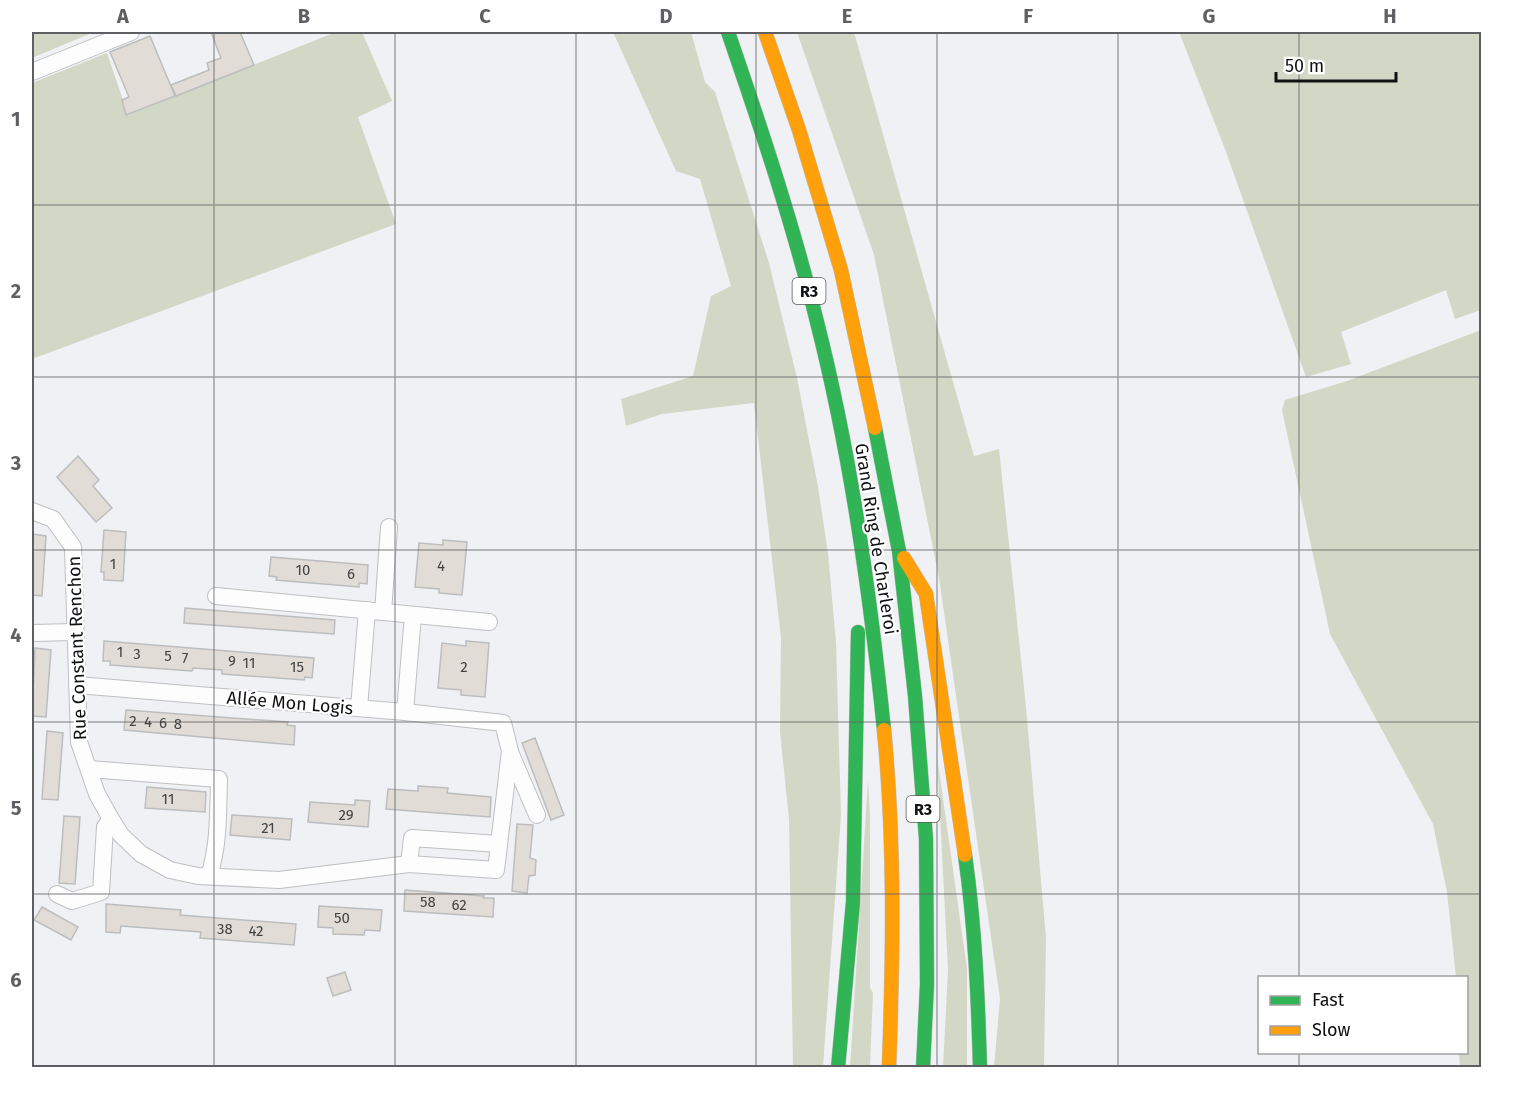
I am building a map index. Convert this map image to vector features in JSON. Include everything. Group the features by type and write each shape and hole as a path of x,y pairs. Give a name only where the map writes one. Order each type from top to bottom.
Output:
{"highway":[{"name":"Grand Ring de Charleroi","path":"728,32 765,140 806,280 838,419 864,557 881,701 891,838 893,985 889,1068"},
{"name":"Grand Ring de Charleroi","path":"765,32 799,130 841,270 899,551 915,696 926,839 927,984 923,1068"},
{"path":"899,551 926,594 971,898 978,987 980,1068"},
{"path":"838,1068 853,902 856,656 864,557"}],"street":[{"path":"32,72 131,32"},
{"name":"Rue Constant Renchon","path":"32,511 53,519 73,547 79,742 97,794 121,835 141,854 170,870 198,876 279,880 409,864 496,870 510,751 503,723"},
{"path":"359,708 389,527"},
{"path":"216,596 489,622"},
{"path":"405,712 413,615"},
{"path":"32,633 75,632"},
{"name":"Allée Mon Logis","path":"78,685 405,712 503,723"},
{"path":"510,751 537,815"},
{"path":"88,769 219,779 218,833 215,857 208,876"},
{"path":"57,894 72,901 101,892 105,827 111,819"},
{"path":"409,864 412,838 499,844"}],"green space":[{"path":"32,32 94,32 32,58"},
{"path":"336,32 362,32 392,101 358,117 396,224 32,359 32,83 107,53 128,115"},
{"path":"613,32 691,32 705,82 715,92 769,263 797,378 828,553 836,642 841,815 823,1067 793,1067 789,819 780,732 781,638 754,403 662,414 626,426 621,399 693,376 711,296 731,286 700,179 676,171"},
{"path":"797,32 854,32 974,456 999,449 1026,707 1046,938 1044,1067 994,1067 1000,999 939,578 874,255"},
{"path":"1179,32 1481,32 1481,310 1455,319 1446,290 1341,332 1351,364 1306,377 1225,149"},
{"path":"1481,330 1482,1067 1460,1068 1459,1054 1468,1054 1468,976 1456,976 1447,892 1433,824 1330,634 1282,410 1285,400 1347,381"},
{"path":"937,756 967,969 967,1067 943,1067 948,970"},
{"path":"868,780 870,988 873,993 870,1067 850,1068"}],"building":[{"path":"211,32 240,32 254,65 176,96 171,85 209,70 207,63 221,58"},
{"path":"150,36 175,96 126,115 122,100 129,97 110,52"},
{"path":"78,456 99,480 93,486 112,508 96,522 57,477"},
{"path":"104,530 126,532 123,581 104,580 104,572 101,572"},
{"path":"32,534 46,536 42,596 32,595"},
{"path":"443,540 467,542 462,595 439,593 439,589 415,587 419,543 443,545"},
{"path":"271,557 368,565 367,584 359,583 359,587 276,580 277,577 269,576"},
{"path":"185,608 335,620 334,634 184,623"},
{"path":"104,641 314,658 312,678 305,677 304,680 222,674 222,670 193,668 192,671 110,665 110,661 103,661"},
{"path":"466,641 489,643 485,697 461,695 461,690 438,688 442,643 466,646"},
{"path":"35,648 51,650 46,717 32,716"},
{"path":"126,710 288,722 287,725 295,726 294,745 124,730"},
{"path":"47,731 63,733 58,800 42,799"},
{"path":"535,738 564,815 551,820 522,743"},
{"path":"418,786 448,788 447,793 491,797 490,817 386,809 388,789 418,791"},
{"path":"147,787 206,792 205,812 145,808"},
{"path":"355,800 370,801 368,827 308,822 310,802 355,805"},
{"path":"232,815 292,819 290,840 230,835"},
{"path":"64,816 80,817 75,884 59,883"},
{"path":"517,824 533,825 530,858 536,860 535,875 529,876 527,893 512,891"},
{"path":"405,890 494,898 493,917 404,911"},
{"path":"106,904 181,910 180,915 296,924 294,945 200,938 201,932 121,926 120,933 106,932"},
{"path":"319,906 382,910 380,931 365,930 364,935 333,934 333,928 318,927"},
{"path":"42,907 78,927 71,940 34,920"},
{"path":"345,972 351,990 333,996 327,978"}],"traffic: fast":[{"path":"728,32 787,212 829,372 858,525 884,730"},
{"path":"875,428 899,551 915,696 926,839 927,984 923,1068"},
{"path":"838,1068 853,902 858,632"},
{"path":"965,855 976,961 980,1068"}],"traffic: slow":[{"path":"765,32 799,130 841,270 875,428"},
{"path":"904,558 926,594 965,855"},
{"path":"884,730 890,814 892,899 889,1068"}]}
